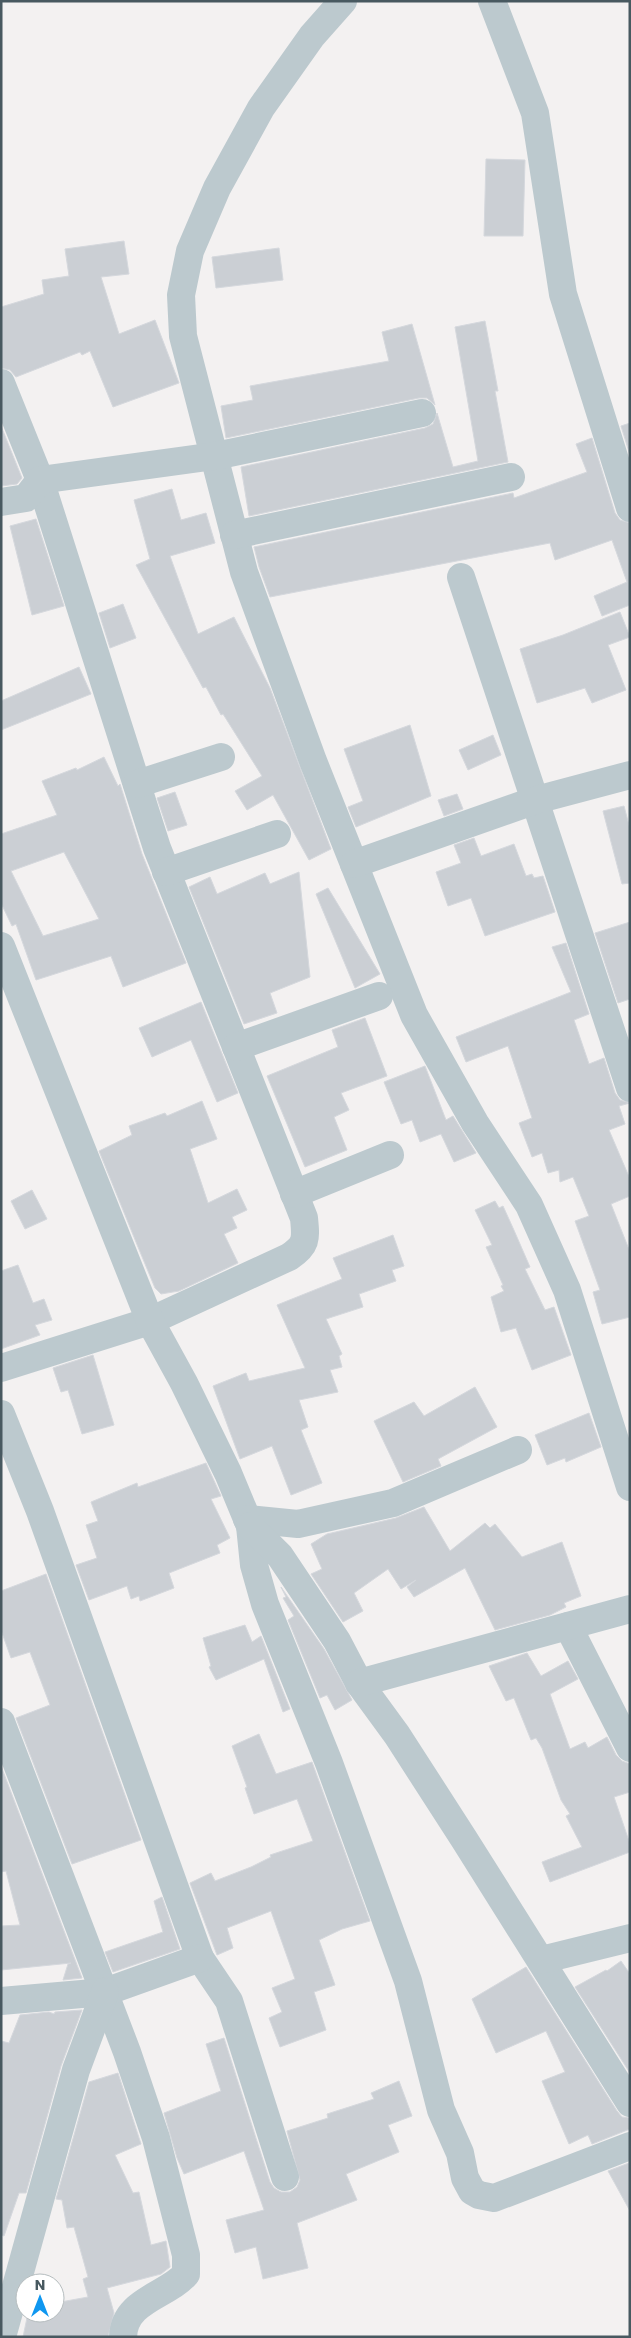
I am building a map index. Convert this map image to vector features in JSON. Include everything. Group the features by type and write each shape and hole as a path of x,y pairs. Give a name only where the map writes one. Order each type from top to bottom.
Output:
{"street":[{"path":"343,1 312,36 261,108 217,188 190,251 181,295 183,336 244,572 313,761 414,1015 475,1123 529,1205 564,1282 630,1488"},
{"path":"492,1 535,113 563,294 630,508"},
{"path":"1,383 40,480 166,872 304,1218 306,1235 299,1250 289,1257 150,1321 1,1368"},
{"path":"1,502 26,498 40,480 214,456 422,413"},
{"path":"234,535 512,477"},
{"path":"461,577 630,1088"},
{"path":"137,784 220,757"},
{"path":"354,864 536,800 630,775"},
{"path":"166,872 277,834"},
{"path":"1,946 150,1321 189,1392 228,1472 249,1523 254,1565 265,1604 329,1763 401,1962 441,2110 460,2153 468,2185 479,2195 494,2198 630,2146"},
{"path":"236,1047 379,996"},
{"path":"294,1194 390,1156"},
{"path":"1,1414 40,1511 200,1958 229,2001 285,2176"},
{"path":"249,1523 298,1524 393,1503 518,1450"},
{"path":"249,1523 280,1556 337,1641 359,1684 397,1735 630,2103"},
{"path":"359,1684 630,1609"},
{"path":"568,1626 630,1748"},
{"path":"1,1722 105,1992 156,2138 186,2255 186,2274 136,2310 123,2329 123,2337"},
{"path":"541,1960 630,1938"},
{"path":"1,2001 105,1992 200,1958"},
{"path":"2,2337 76,2070 105,1992"}],"building":[{"path":"486,159 525,160 523,236 484,236"},
{"path":"124,241 129,274 101,277 119,334 155,320 179,383 113,407 90,351 82,355 80,352 16,377 10,370 1,368 1,307 44,294 42,280 69,276 65,249"},
{"path":"279,248 283,280 216,288 212,257"},
{"path":"485,321 498,391 495,391 508,462 249,516 241,467 425,428 433,424 437,413 453,467 478,461 455,327"},
{"path":"412,324 435,405 427,398 419,398 226,438 221,406 253,400 250,386 389,361 382,332"},
{"path":"630,423 630,455 621,426"},
{"path":"1,426 22,478 17,484 1,486"},
{"path":"592,438 615,513 620,520 630,523 630,605 602,616 594,596 627,582 612,540 555,560 550,543 270,597 254,547 513,493 514,498 587,472 576,444"},
{"path":"172,489 181,520 206,513 215,543 170,556 198,634 234,617 270,688 331,849 309,860 273,795 247,810 235,791 262,776 223,714 221,715 206,687 203,688 136,565 150,559 134,500"},
{"path":"36,519 64,606 32,615 10,526"},
{"path":"123,604 136,638 110,648 99,613"},
{"path":"620,612 630,637 608,645 626,690 592,703 585,688 537,703 520,649 563,635"},
{"path":"79,667 91,694 1,730 1,701"},
{"path":"410,725 431,796 356,827 348,807 363,801 344,749"},
{"path":"493,735 501,755 468,770 459,750"},
{"path":"104,757 118,786 120,784 142,854 186,963 123,987 111,956 36,980 16,924 12,926 1,903 1,834 57,815 42,781 76,768 77,770","holes":["64,852 99,919 43,936 11,871"]},
{"path":"175,792 187,825 168,831 157,798"},
{"path":"457,794 463,809 444,816 438,800"},
{"path":"624,806 630,829 630,883 622,884 603,811"},
{"path":"474,838 481,856 514,844 526,876 532,874 534,878 543,876 555,912 485,936 471,898 448,906 436,872 461,863 454,845"},
{"path":"299,872 310,977 270,993 277,1013 244,1024 189,887 210,877 217,894 265,873 270,884"},
{"path":"328,888 380,974 355,988 316,894"},
{"path":"630,922 630,999 618,1003 595,933"},
{"path":"566,943 589,1014 574,1020 589,1064 604,1058 615,1093 620,1100 630,1103 619,1106 625,1124 609,1130 630,1179 630,1196 611,1204 630,1252 630,1317 602,1324 593,1292 600,1290 575,1221 589,1216 573,1177 560,1182 559,1170 548,1173 542,1153 532,1157 519,1123 532,1118 508,1046 466,1062 456,1037 571,992 552,947"},
{"path":"201,1002 238,1093 217,1102 191,1040 152,1057 139,1028"},
{"path":"365,1018 387,1076 341,1093 349,1110 334,1117 347,1150 305,1167 267,1076 338,1047 332,1030"},
{"path":"425,1066 446,1120 453,1116 476,1153 454,1162 441,1134 420,1142 412,1120 401,1124 384,1082"},
{"path":"202,1101 217,1139 190,1149 208,1203 237,1189 247,1210 232,1217 237,1228 224,1234 238,1263 179,1291 161,1294 155,1288 99,1151 132,1135 129,1126 165,1113 167,1116"},
{"path":"32,1190 47,1219 25,1229 11,1201"},
{"path":"495,1201 499,1208 503,1206 530,1267 525,1269 545,1310 554,1307 571,1355 532,1370 516,1328 501,1332 491,1297 504,1291 501,1286 503,1285 486,1247 492,1245 475,1210"},
{"path":"393,1235 404,1266 392,1270 396,1281 359,1294 363,1307 326,1319 342,1354 339,1356 342,1367 330,1370 338,1392 299,1400 308,1427 301,1430 322,1483 291,1495 272,1446 240,1459 213,1386 246,1373 249,1381 305,1368 277,1305 342,1279 333,1258"},
{"path":"18,1265 33,1303 44,1299 52,1320 35,1325 40,1335 1,1349 1,1271"},
{"path":"93,1355 114,1425 82,1434 68,1390 61,1392 53,1368"},
{"path":"475,1387 497,1427 438,1459 441,1466 403,1482 374,1421 414,1402 424,1416"},
{"path":"589,1413 601,1447 566,1462 565,1458 547,1465 535,1435"},
{"path":"206,1463 221,1496 211,1499 230,1538 217,1545 220,1553 169,1573 174,1588 140,1601 139,1596 131,1599 127,1586 89,1600 76,1565 97,1558 86,1525 98,1521 91,1502 137,1483 138,1487"},
{"path":"424,1507 450,1551 485,1523 490,1528 495,1524 522,1557 562,1542 581,1596 564,1603 566,1607 550,1615 495,1630 465,1568 414,1597 407,1587 416,1580 401,1589 388,1569 354,1593 363,1611 343,1622 311,1574 322,1569 311,1544 327,1534 396,1518"},
{"path":"46,1574 141,1840 72,1864 16,1718 50,1705 30,1652 11,1658 1,1630 1,1591"},
{"path":"281,1587 324,1649 352,1700 335,1710 327,1695 320,1698 288,1620 294,1616 283,1598 286,1597"},
{"path":"245,1625 252,1642 261,1636 290,1709 283,1712 264,1659 216,1680 209,1667 211,1666 203,1638"},
{"path":"527,1653 541,1676 568,1661 578,1679 550,1694 570,1749 585,1742 588,1748 607,1737 616,1755 622,1761 630,1764 630,1792 614,1797 630,1844 630,1852 550,1882 542,1862 582,1847 566,1816 570,1814 561,1800 542,1748 536,1738 531,1740 514,1698 506,1701 489,1666"},
{"path":"259,1734 276,1774 312,1762 370,1921 342,1929 319,1940 335,1985 314,1992 326,2030 280,2047 269,2018 282,2012 272,1988 295,1979 271,1911 227,1928 233,1948 217,1955 190,1883 211,1873 215,1881 251,1867 271,1857 270,1855 313,1841 297,1799 254,1814 245,1788 247,1787 232,1746"},
{"path":"1,1766 82,1978 63,1980 68,1964 71,1963 1,1970 1,1926 20,1925 6,1871 1,1872"},
{"path":"162,1897 180,1949 113,1972 105,1952 163,1932 154,1901"},
{"path":"621,1961 630,1974 630,2073 575,1987 607,1971"},
{"path":"526,1967 617,2111 622,2117 630,2118 630,2129 592,2144 588,2135 569,2144 542,2081 565,2072 546,2031 496,2053 472,1999"},
{"path":"82,2010 61,2066 26,2193 19,2193 4,2236 1,2235 1,2041 9,2043 20,2015 49,2012 54,2014 55,2012"},
{"path":"224,2038 270,2182 274,2188 281,2192 290,2192 297,2187 300,2180 287,2131 328,2118 327,2114 374,2099 371,2093 399,2081 412,2116 388,2125 399,2152 346,2174 357,2200 297,2223 308,2268 263,2279 256,2247 235,2253 226,2220 264,2210 244,2151 184,2174 177,2158 164,2113 221,2091 206,2044"},
{"path":"118,2073 141,2144 115,2155 133,2193 139,2192 151,2245 166,2241 170,2267 161,2274 107,2288 114,2313 108,2337 23,2337 26,2323 65,2323 65,2301 88,2297 83,2279 88,2277 74,2227 67,2228 62,2200 56,2199 89,2082"},
{"path":"629,2163 630,2165 630,2211 608,2171"}]}
